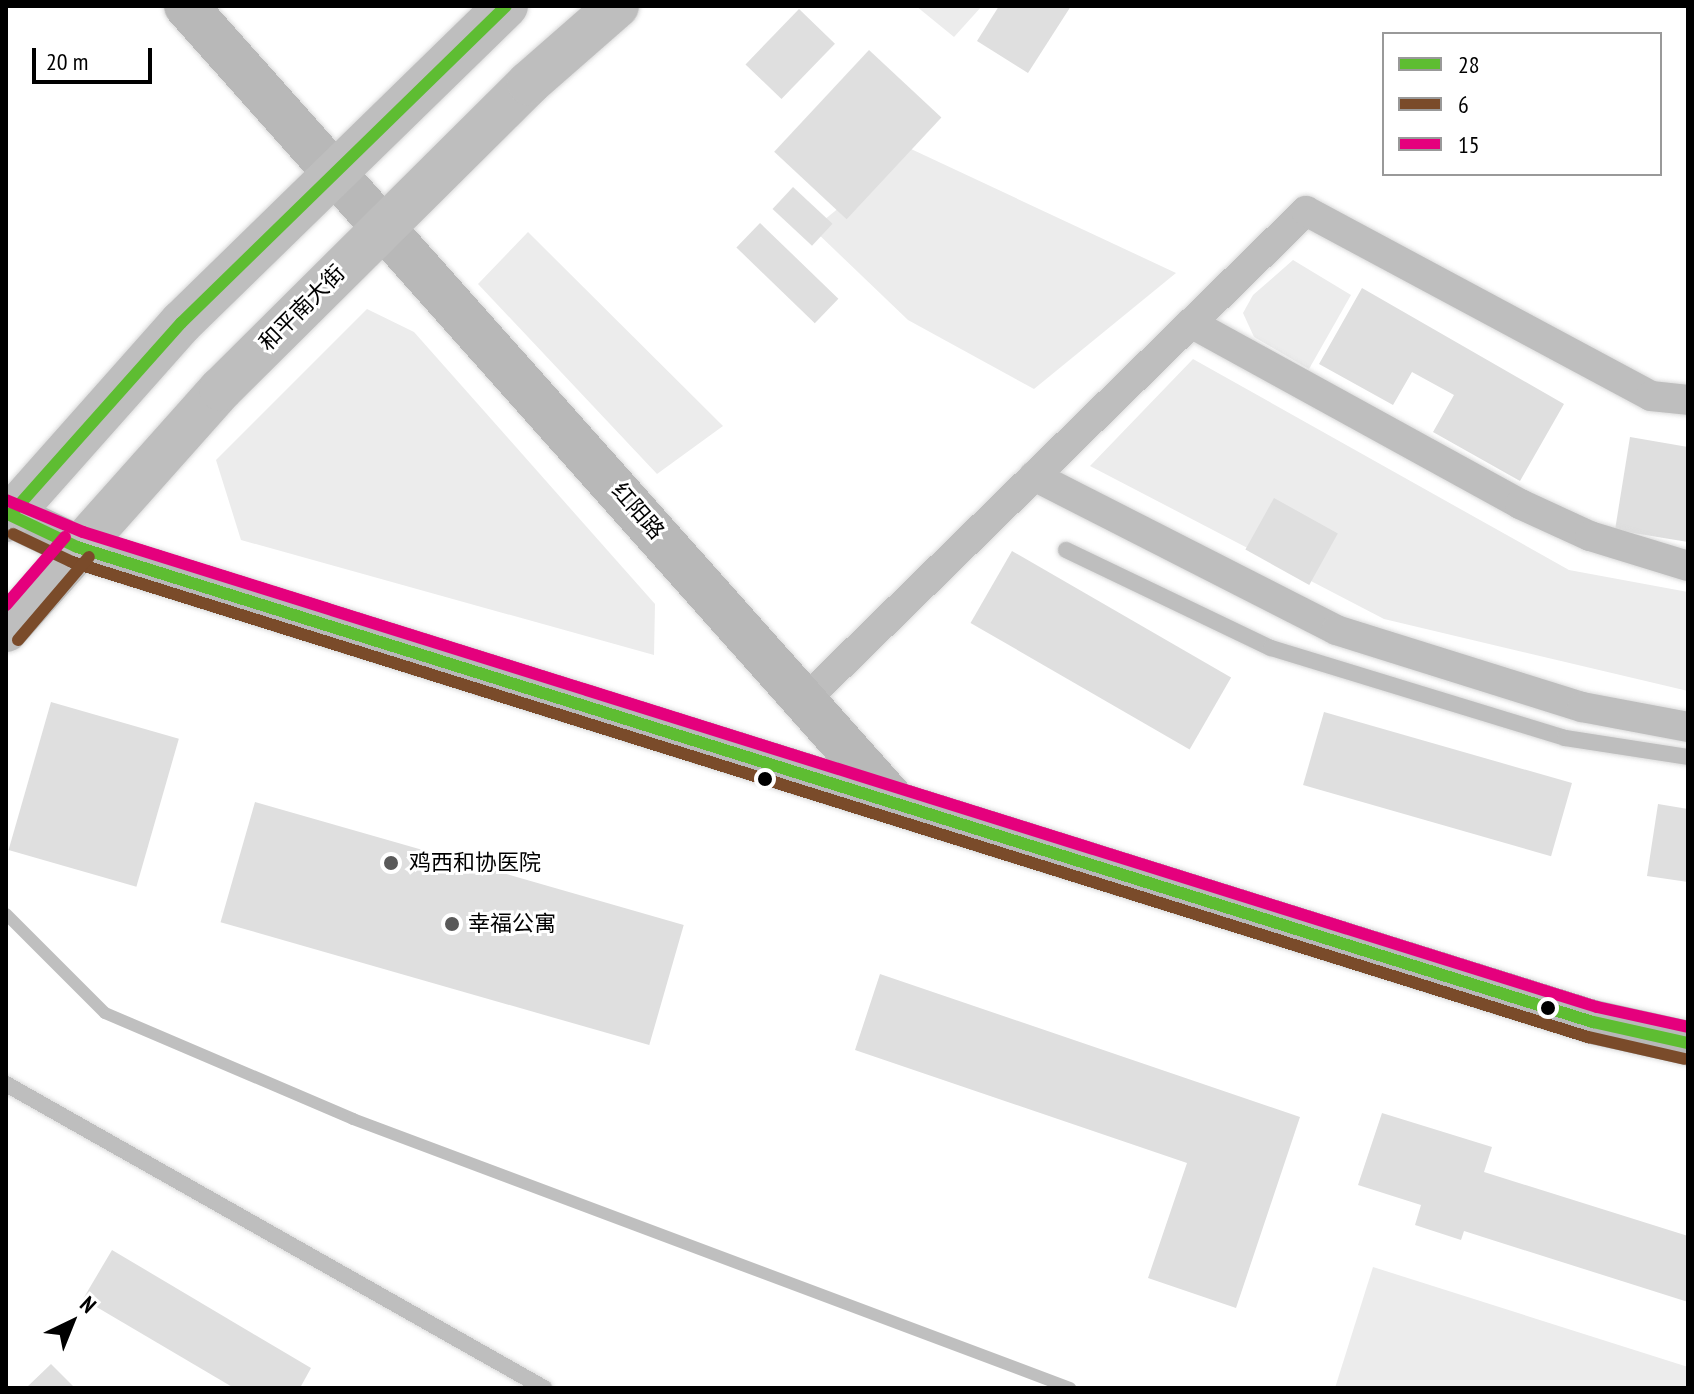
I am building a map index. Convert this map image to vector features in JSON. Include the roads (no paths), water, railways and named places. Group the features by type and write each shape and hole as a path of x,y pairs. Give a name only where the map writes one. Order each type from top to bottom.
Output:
{"highway":[{"path":"8,517 181,323 506,6"},
{"name":"和平南大街","path":"6,630 221,389 386,225 617,6"}],"street":[{"path":"186,6 334,175"},
{"name":"红阳路","path":"334,175 386,225 891,798"},
{"path":"805,700 1306,211 1651,396 1688,400"},
{"path":"1191,323 1520,504 1590,536 1688,566"},
{"path":"1034,476 1336,630 1582,707 1688,727"},
{"path":"8,517 77,547 891,798 1593,1022 1688,1043"}],"lane":[{"path":"1066,550 1271,648 1565,738 1688,757"},
{"path":"6,1084 544,1388"}],"waterway":[{"path":"6,914 105,1013 353,1119 1070,1388"}],"place":[{"name":"鸡西和协医院","path":"391,863"},
{"name":"幸福公寓","path":"452,924"}]}
